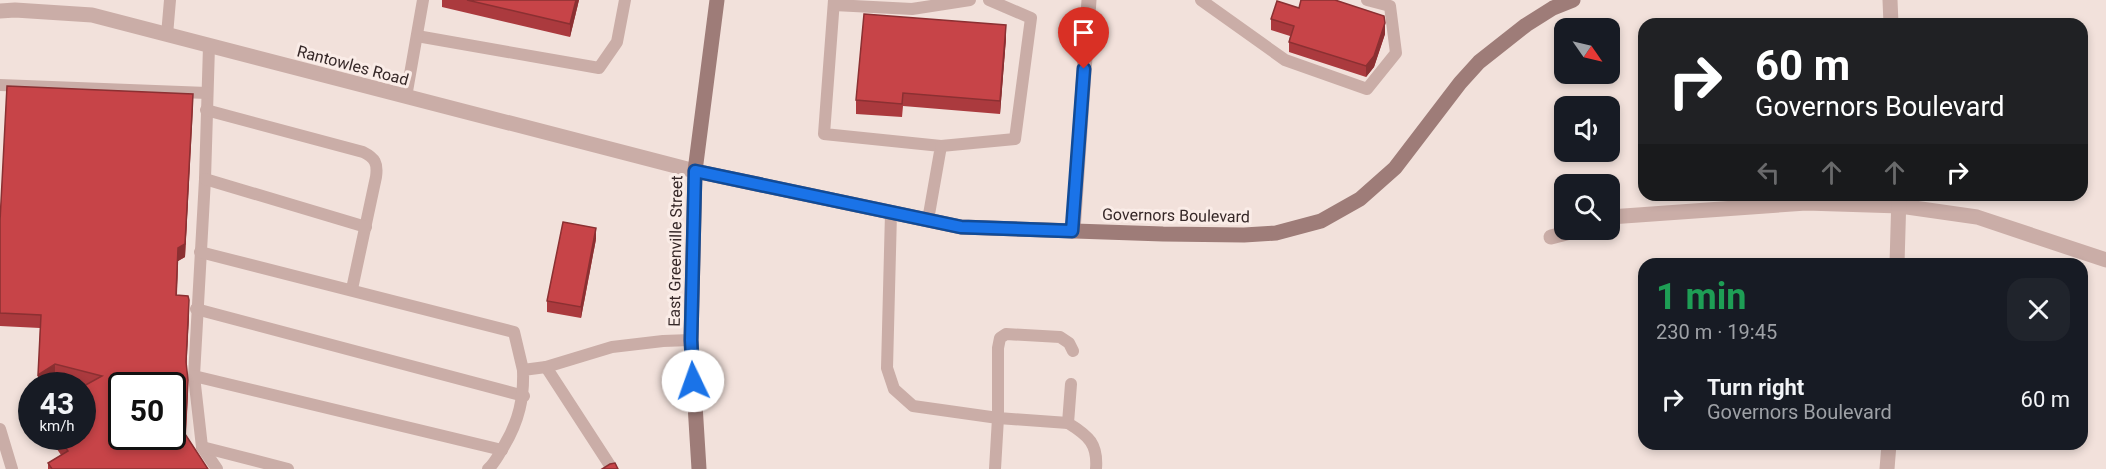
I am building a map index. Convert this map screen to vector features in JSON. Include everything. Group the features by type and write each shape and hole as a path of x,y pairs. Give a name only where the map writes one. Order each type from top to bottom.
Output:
{"street":[{"name":"East Greenville Street","path":"699,469 691,340 695,171 717,0"},
{"path":"1072,231 1089,0"},
{"name":"Governors Boulevard","path":"695,171 961,227 1245,235 1276,233 1321,221 1341,212 1378,185 1395,168 1460,83 1479,62 1502,42 1535,19 1573,0"},
{"path":"1890,0 1891,18"},
{"name":"Rantowles Road","path":"8,7 92,15 695,171"},
{"path":"1620,216 1806,203 1869,201"},
{"path":"1897,258 1900,201"},
{"path":"1905,201 1977,217 2106,260"},
{"path":"1887,469 1889,450"}],"lane":[{"path":"167,35 170,0"},
{"path":"406,97 423,0"},
{"path":"417,36 598,68 617,42 625,0"},
{"path":"970,0 912,9 834,2 824,134 941,146 1015,139 1031,18 989,0"},
{"path":"1201,0 1285,60 1367,89 1396,52 1390,6 1367,0"},
{"path":"209,46 205,179 194,376 202,447 217,469"},
{"path":"0,84 207,93"},
{"path":"206,110 363,152 373,157 378,166 352,289"},
{"path":"928,220 941,146"},
{"path":"205,179 366,227"},
{"path":"891,213 887,369 894,388 913,406 998,418 1068,423 1084,432 1097,452 1096,469"},
{"path":"200,252 514,332 523,370 524,396 515,429 488,469"},
{"path":"196,309 524,396"},
{"path":"995,469 1000,338 1006,334 1060,337 1069,343 1072,351"},
{"path":"523,370 546,367 612,347 691,340"},
{"path":"546,367 614,468"},
{"path":"194,376 502,450"},
{"path":"1068,423 1071,384"},
{"path":"0,429 12,469"},
{"path":"202,447 288,469"}],"building":[{"path":"467,0 576,0 570,24"},
{"path":"1301,0 1335,0 1384,16 1385,23 1374,56 1366,66 1289,42 1294,26 1271,19 1277,1 1299,8"},
{"path":"864,14 1006,25 1000,101 903,93 902,104 856,100"},
{"path":"7,86 193,94 185,244 178,248 176,295 188,296 189,300 186,416 186,372 108,372 108,450 186,450 186,436 208,469 52,469 48,463 67,450 96,450 96,379 102,376 96,374 96,372 86,372 55,364 43,372 38,372 41,315 0,313 0,221"},
{"path":"563,222 596,228 581,307 547,301"},
{"path":"615,463 618,469 602,469 610,464"}],"route":[{"path":"693,381 691,340 695,171 961,227 1072,231 1084,69"}]}
